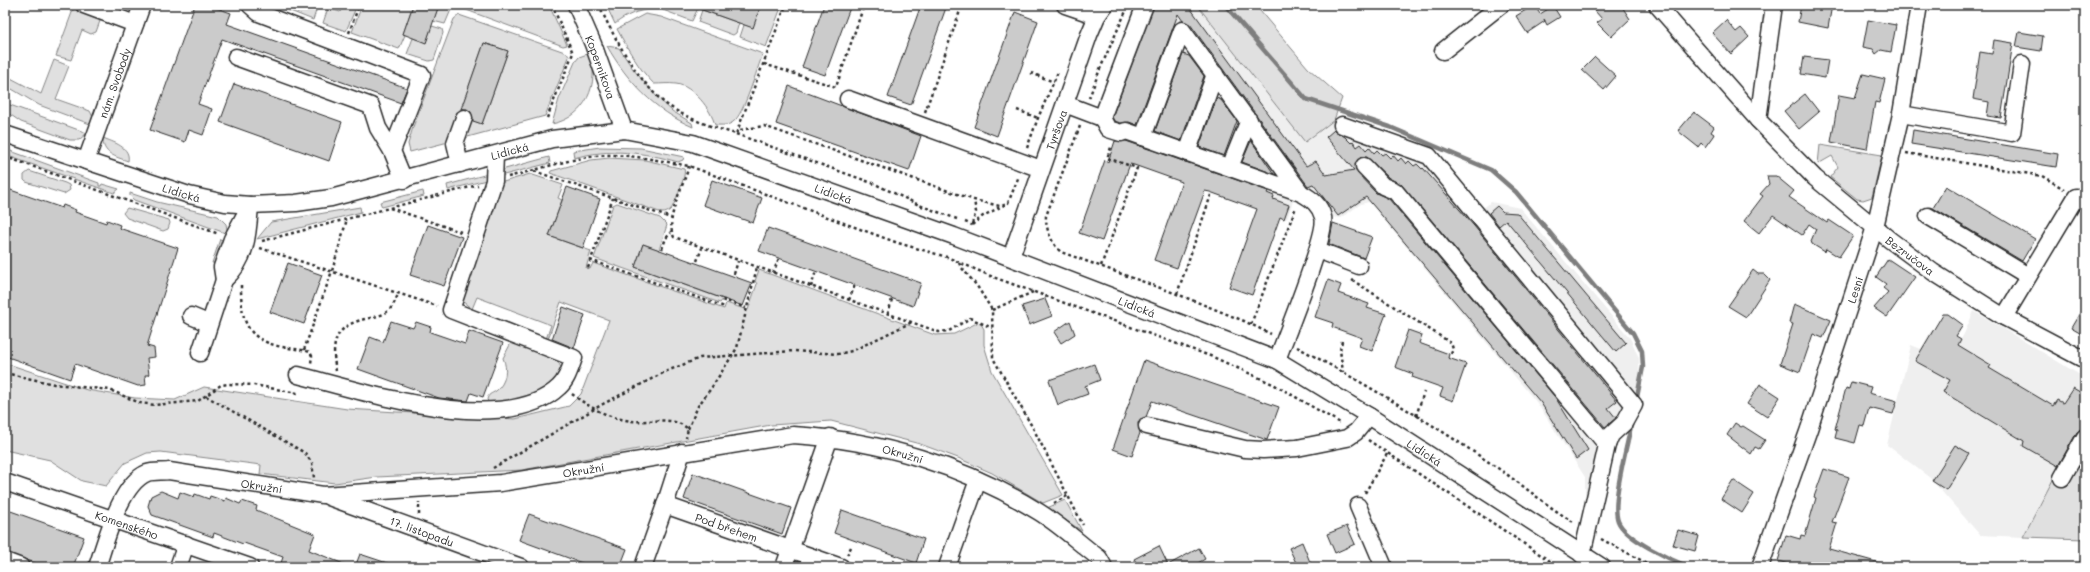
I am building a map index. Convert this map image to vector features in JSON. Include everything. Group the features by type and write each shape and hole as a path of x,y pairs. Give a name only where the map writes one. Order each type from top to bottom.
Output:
{"street":[{"path":"84,5 135,24"},
{"name":"nám. Svobody","path":"86,161 142,5"},
{"path":"250,5 259,13 422,75 392,151"},
{"name":"Kopernikova","path":"576,5 593,44 624,130"},
{"path":"1065,5 1101,11"},
{"path":"1102,118 1145,5"},
{"path":"1443,51 1501,5"},
{"name":"Bezručova","path":"1657,5 1758,120 1815,178 1933,272 2004,317 2085,360"},
{"path":"1758,120 1774,5"},
{"name":"Lesní","path":"1760,567 1809,429 1875,227 1901,114 1919,5"},
{"name":"Tyršova","path":"1011,257 1041,169 1101,11"},
{"path":"1143,137 1182,30 1301,193"},
{"path":"236,57 371,106 378,128 392,151 404,180"},
{"path":"1901,114 2012,133 2022,64"},
{"path":"1187,153 1215,74"},
{"path":"848,99 1041,169"},
{"path":"1065,104 1102,118 1108,129 1117,132 1126,131 1230,167 1301,193 1315,201 1324,218 1318,250 1277,360"},
{"path":"460,164 455,143 464,118"},
{"path":"1230,167 1249,120"},
{"path":"1342,125 1429,156 1634,404 1624,423 1611,435 1607,444 1582,555"},
{"name":"Lidická","path":"5,134 189,195 225,203 250,205 296,203 331,198 404,180 552,139 624,130 693,143 1011,257 1277,360 1369,416 1602,567"},
{"path":"298,375 403,403 487,412 522,406 541,399 561,385 567,377 574,358 451,310 494,181 495,155"},
{"path":"1364,166 1383,186 1395,191 1607,444"},
{"path":"2004,317 2028,276 2080,199"},
{"path":"200,353 208,323 224,280 234,272 247,245 250,205"},
{"path":"1928,216 2028,276"},
{"path":"1318,250 1356,264"},
{"path":"191,316 208,323"},
{"path":"1148,426 1245,449 1263,450 1297,448 1347,438 1356,432 1369,416"},
{"name":"Okružní","path":"97,567 114,519 132,484 147,473 169,471 319,494 501,483 682,452 793,435 830,437 907,453 978,480 1039,512 1099,564"},
{"path":"2062,478 2085,436"},
{"path":"784,567 830,437"},
{"path":"643,567 682,452"},
{"path":"947,567 978,480"},
{"name":"Komenského","path":"5,482 250,567"},
{"name":"17. listopadu","path":"319,494 521,567"},
{"name":"Pod břehem","path":"665,505 841,567"},
{"path":"1358,506 1384,567"},
{"path":"178,567 186,544"},
{"path":"5,561 21,567"}],"path":[{"path":"344,46 359,5"},
{"path":"547,118 573,53 552,5"},
{"path":"600,5 611,33 645,81 666,103 703,125 736,134 875,184 919,205 972,225"},
{"path":"736,134 740,130 786,5"},
{"path":"764,64 836,87 864,5"},
{"path":"924,116 962,5"},
{"path":"972,225 983,216 1008,203 1024,163 1025,153 1038,118 1060,68"},
{"path":"1031,73 1054,82"},
{"path":"1017,110 1038,118"},
{"path":"740,130 764,126 974,200 1000,206"},
{"path":"1102,266 1137,168 1107,158 1117,132"},
{"path":"1893,151 2042,176 2080,199"},
{"path":"505,178 606,156 655,159 689,166 898,243 947,257 1033,292 1213,357 1272,384 1356,432 1559,567"},
{"path":"5,162 12,159 220,235"},
{"path":"689,166 671,218 671,233 674,237 939,332 949,331 970,318 992,328"},
{"path":"533,171 671,218"},
{"path":"451,310 256,247 263,240 482,184"},
{"path":"1251,324 1301,193"},
{"path":"1177,294 1211,195"},
{"path":"588,268 613,198"},
{"path":"972,225 976,212 974,200"},
{"path":"390,208 467,234"},
{"path":"1046,216 1046,223 1056,248 1061,252 1094,264"},
{"path":"304,350 332,271 347,219"},
{"path":"662,249 666,238 671,233"},
{"path":"697,261 702,248"},
{"path":"773,273 778,258"},
{"path":"590,260 722,306 724,300 746,308"},
{"path":"734,274 738,261"},
{"path":"960,263 960,267 977,286 992,310 992,358 1069,495 1086,530"},
{"path":"1356,264 1348,278 1450,343 1453,346 1451,354"},
{"path":"682,452 688,429 698,406 734,354 742,330 746,308 757,267"},
{"path":"811,287 816,271"},
{"path":"849,300 855,285"},
{"path":"992,310 1033,292"},
{"path":"335,384 337,375 333,350 339,333 349,323 381,316 390,310 398,293"},
{"path":"888,314 892,298"},
{"path":"489,471 594,409 668,371 700,358 734,354 794,351 838,354 852,351 912,322"},
{"path":"1342,341 1340,350 1343,372"},
{"path":"561,385 594,409 614,417 632,421 672,421 684,424 688,429"},
{"path":"1416,416 1424,392"},
{"path":"206,396 305,452 312,463 319,494"},
{"path":"1358,506 1387,454"},
{"path":"1060,499 1069,495"},
{"path":"892,567 894,560"}],"shaded area":[{"path":"275,5 318,5 313,20"},
{"path":"343,5 357,5 346,31 323,23 328,8 340,12"},
{"path":"362,5 413,5 403,34 405,35 399,49 352,32"},
{"path":"439,5 453,5 445,24 433,21"},
{"path":"459,5 549,5 567,45 563,46 461,8"},
{"path":"606,5 652,5 651,9 632,14 615,24"},
{"path":"656,5 689,5 698,8 692,21 655,7"},
{"path":"760,5 782,5 766,47 740,37 744,25"},
{"path":"1137,5 1197,5 1305,142 1334,120 1432,150 1482,209 1491,202 1520,208 1630,338 1639,358 1639,403 1615,437 1610,474 1597,529 1585,521 1585,477 1537,403 1369,202 1361,204 1341,218 1316,216 1309,204 1295,195 1287,219 1110,156 1115,140 1094,122"},
{"path":"1197,5 1255,5 1308,68 1342,98 1334,120 1305,142"},
{"path":"74,7 98,16 100,21 96,32 91,34 82,30 71,60 56,56"},
{"path":"702,10 739,23 736,33 733,35 698,22"},
{"path":"645,14 661,17 763,54 746,101 737,118 733,122 727,125 715,125 710,112 700,99 689,89 676,84 654,84 643,71 617,29"},
{"path":"459,15 562,51 567,53 569,57 545,116 464,138 469,119 482,124 508,51 484,43 459,115 452,141 410,152 408,144 413,127 454,19"},
{"path":"432,26 442,29 443,33 434,60 429,61 407,54 413,38 426,42"},
{"path":"607,46 619,48 633,69 657,97 672,111 692,123 693,127 666,113 643,94 615,59"},
{"path":"590,53 593,65 593,76 588,98 582,107 574,114 564,120 552,124 559,99 575,62 579,57"},
{"path":"54,60 69,66 56,99 90,111 93,117 90,124 39,105 5,85 5,75 41,94"},
{"path":"7,105 87,133 79,140 70,140 21,122 5,111"},
{"path":"103,138 116,143 124,149 127,152 128,161 107,151 103,143"},
{"path":"1820,145 1882,155 1872,197 1863,200 1857,199 1830,177 1838,167 1832,156 1818,164"},
{"path":"600,147 641,148 684,157 683,160 678,162 626,152 613,152 574,158 573,151"},
{"path":"5,149 99,183 99,186 102,184 119,189 114,193 5,155"},
{"path":"549,157 550,163 500,176 505,169"},
{"path":"609,158 645,160 684,169 684,177 678,195 671,209 662,213 550,173 551,171 591,160"},
{"path":"29,171 65,183 69,185 70,190 64,194 26,182 24,180 24,175"},
{"path":"488,174 490,179 448,190 447,185"},
{"path":"530,174 563,185 558,198 562,200 549,236 591,251 586,268 590,269 593,263 724,309 726,303 748,310 757,284 755,281 759,270 935,335 954,334 977,323 981,324 984,329 984,345 992,371 1063,495 1043,503 992,473 958,458 920,444 831,421 771,425 522,470 377,477 335,483 260,474 261,465 161,452 147,453 125,463 106,486 82,481 50,460 5,450 5,363 87,390 135,398 175,400 204,387 347,409 515,419 569,406 581,394 609,320 561,302 547,342 546,339 551,325 477,297 472,309 462,301 500,183"},
{"path":"423,191 424,196 382,207 380,202"},
{"path":"130,193 157,202 218,216 226,224 228,234 134,200 130,196"},
{"path":"617,203 660,218 667,225 659,250 643,244 635,267 723,299 720,303 594,258 613,205"},
{"path":"360,207 361,212 257,239 271,222"},
{"path":"127,208 169,220 170,223 168,229 163,231 127,218 123,213"},
{"path":"220,239 226,241 215,263 212,263"},
{"path":"1974,311 2085,378 2085,425 2057,472 2023,537 1980,535 1930,478 1887,445 1911,345 1921,349 1931,331 1957,346"},
{"path":"511,338 555,357 562,369 558,380 535,394 516,401 489,402 487,400 488,396 499,388 504,380 506,371 503,358 511,343"},
{"path":"2085,425 2085,539 2023,537 2057,472"},
{"path":"1065,500 1082,531 1047,508"},
{"path":"2085,549 2085,567 2078,567"},
{"path":"798,559 820,567 791,567"}],"building":[{"path":"195,5 208,5 231,13 227,24 407,88 401,103 222,39 198,104 212,109 203,135 189,130 185,142 150,130"},
{"path":"413,5 439,5 426,43 403,34"},
{"path":"694,5 761,5 753,28 694,7"},
{"path":"824,5 851,5 825,75 802,67"},
{"path":"921,5 947,5 911,105 888,97"},
{"path":"1154,5 1188,5 1306,166 1316,161 1326,175 1354,170 1326,137 1334,130 1351,143 1353,141 1357,147 1361,144 1366,150 1369,147 1374,153 1377,150 1382,155 1385,153 1390,158 1393,155 1398,161 1401,158 1406,164 1409,161 1414,166 1417,164 1422,169 1423,168 1474,226 1617,401 1608,408 1616,418 1605,427 1402,185 1389,178 1367,157 1361,157 1355,164 1357,173 1376,193 1389,199 1555,397 1588,450 1576,459 1541,403 1366,197 1338,216 1313,184 1308,186 1190,24 1183,21 1178,14 1137,125 1129,122 1121,123 1114,121 1112,117"},
{"path":"1534,5 1540,14 1553,6 1560,17 1547,25 1545,21 1527,33 1516,16"},
{"path":"1602,5 1621,5 1630,19 1611,37 1597,23 1602,19 1595,11"},
{"path":"1801,5 1832,5 1828,28 1798,22"},
{"path":"1015,12 1038,21 997,136 974,127"},
{"path":"1726,20 1736,32 1741,28 1749,37 1731,54 1712,33"},
{"path":"1868,20 1896,25 1891,52 1881,50 1876,54 1873,49 1863,47"},
{"path":"2019,32 2043,36 2041,51 2016,47"},
{"path":"1994,40 2013,43 2001,118 1987,116 1989,102 1973,99 1980,52 1992,54"},
{"path":"484,43 508,51 482,124 473,121 471,112 467,109 461,109"},
{"path":"1183,54 1189,56 1204,76 1181,141 1155,131"},
{"path":"1595,57 1616,76 1604,90 1582,70"},
{"path":"1804,57 1828,60 1825,78 1801,74"},
{"path":"1863,74 1885,79 1879,103 1875,102 1867,149 1831,142 1839,95 1855,98"},
{"path":"234,84 342,122 329,161 220,122"},
{"path":"789,86 921,136 909,171 776,124"},
{"path":"1805,94 1819,112 1799,129 1784,111"},
{"path":"1217,98 1221,100 1237,121 1224,156 1199,147"},
{"path":"1694,112 1714,127 1711,132 1714,134 1705,147 1701,143 1698,147 1678,131"},
{"path":"1913,130 2058,154 2056,167 1911,144"},
{"path":"1115,141 1126,141 1268,191 1267,193 1274,196 1273,199 1289,205 1284,219 1280,217 1252,295 1229,287 1257,209 1210,192 1205,191 1177,268 1154,260 1182,182 1130,164 1102,241 1079,233 1105,160 1108,162"},
{"path":"1251,141 1252,142 1274,174 1242,162"},
{"path":"1767,176 1776,176 1794,191 1789,197 1827,223 1829,220 1853,236 1839,257 1826,249 1825,252 1812,244 1811,241 1816,229 1809,224 1802,235 1773,215 1759,233 1744,221 1763,196 1760,194 1769,184"},
{"path":"712,180 762,198 753,223 703,205"},
{"path":"1946,186 2035,239 2022,261 1933,208"},
{"path":"567,187 600,199 583,248 549,236"},
{"path":"5,188 62,208 63,205 76,210 75,212 106,223 107,220 120,225 119,228 178,248 147,346 154,348 155,357 147,358 149,375 145,375 146,385 138,386 75,364 70,379 5,356"},
{"path":"1497,206 1503,212 1517,213 1626,343 1616,352 1506,220 1499,226 1489,213"},
{"path":"1333,223 1372,237 1364,258 1329,244"},
{"path":"428,225 462,237 444,286 410,275"},
{"path":"768,228 921,283 913,306 759,251"},
{"path":"643,244 752,283 743,306 635,267"},
{"path":"1888,259 1915,277 1887,317 1874,308 1888,292 1883,288 1886,284 1876,277"},
{"path":"288,263 322,275 304,324 270,312"},
{"path":"1753,270 1758,274 1764,274 1770,280 1746,317 1728,306"},
{"path":"1328,280 1341,285 1338,293 1369,304 1367,308 1386,314 1372,351 1359,346 1362,338 1332,327 1333,323 1315,317"},
{"path":"1045,299 1052,316 1029,325 1022,306"},
{"path":"1794,304 1831,320 1823,338 1813,334 1800,372 1780,364 1793,324 1789,323"},
{"path":"2085,304 2085,336 2071,328"},
{"path":"563,307 585,315 574,348 552,339"},
{"path":"1943,314 1948,314 1963,325 1956,336 1961,339 1958,345 1991,365 1989,368 2053,406 2057,400 2063,403 2073,388 2085,395 2085,428 2077,432 2058,466 2023,446 2024,441 1943,392 1950,380 1915,361"},
{"path":"391,321 413,328 416,322 431,327 430,332 465,344 469,331 503,343 483,397 471,393 468,401 439,398 358,369 370,337 383,342"},
{"path":"1070,321 1075,334 1061,343 1054,332"},
{"path":"1408,330 1422,335 1419,343 1449,354 1448,358 1466,364 1453,401 1440,396 1443,388 1412,377 1413,374 1395,367"},
{"path":"1144,360 1279,407 1267,440 1152,401 1146,417 1140,419 1138,423 1140,433 1132,456 1113,449"},
{"path":"1094,364 1100,380 1085,386 1088,394 1058,405 1049,380"},
{"path":"1851,382 1871,387 1869,393 1897,401 1893,414 1869,408 1864,426 1860,425 1855,443 1835,438 1837,430 1835,429 1846,388 1849,389"},
{"path":"1760,384 1780,397 1767,417 1747,404"},
{"path":"1735,423 1741,427 1743,426 1765,440 1759,449 1755,447 1751,454 1727,435"},
{"path":"1955,445 1969,453 1946,490 1932,481"},
{"path":"1824,469 1849,477 1832,522 1837,523 1829,549 1880,563 1879,567 1791,567 1792,565 1778,561 1786,535 1800,539 1801,535 1805,536 1816,498 1814,497"},
{"path":"693,473 791,508 782,534 684,499"},
{"path":"1733,480 1754,494 1742,513 1721,499"},
{"path":"161,491 178,498 180,492 194,497 195,494 209,499 210,496 225,501 226,498 240,504 242,501 257,506 256,510 315,534 309,550 351,567 292,567 281,563 283,557 214,533 213,537 152,515 148,506 151,496"},
{"path":"5,509 84,537 73,567 46,567 5,552"},
{"path":"842,510 924,539 916,563 834,533"},
{"path":"529,514 627,549 620,567 593,567 519,540"},
{"path":"1347,526 1355,544 1335,553 1327,534"},
{"path":"1678,530 1699,536 1695,551 1673,545"},
{"path":"1302,542 1312,567 1298,567 1289,548"},
{"path":"1159,546 1168,565 1199,548 1205,559 1191,567 1139,567 1134,559"},
{"path":"360,554 393,565 392,567 355,567"}],"waterway":[{"path":"1225,5 1306,99 1390,127 1491,170 1516,192 1633,333 1642,351 1643,367 1636,402"},
{"path":"1632,421 1618,487 1616,512 1618,521 1622,528 1639,542 1660,554 1689,567"}]}
